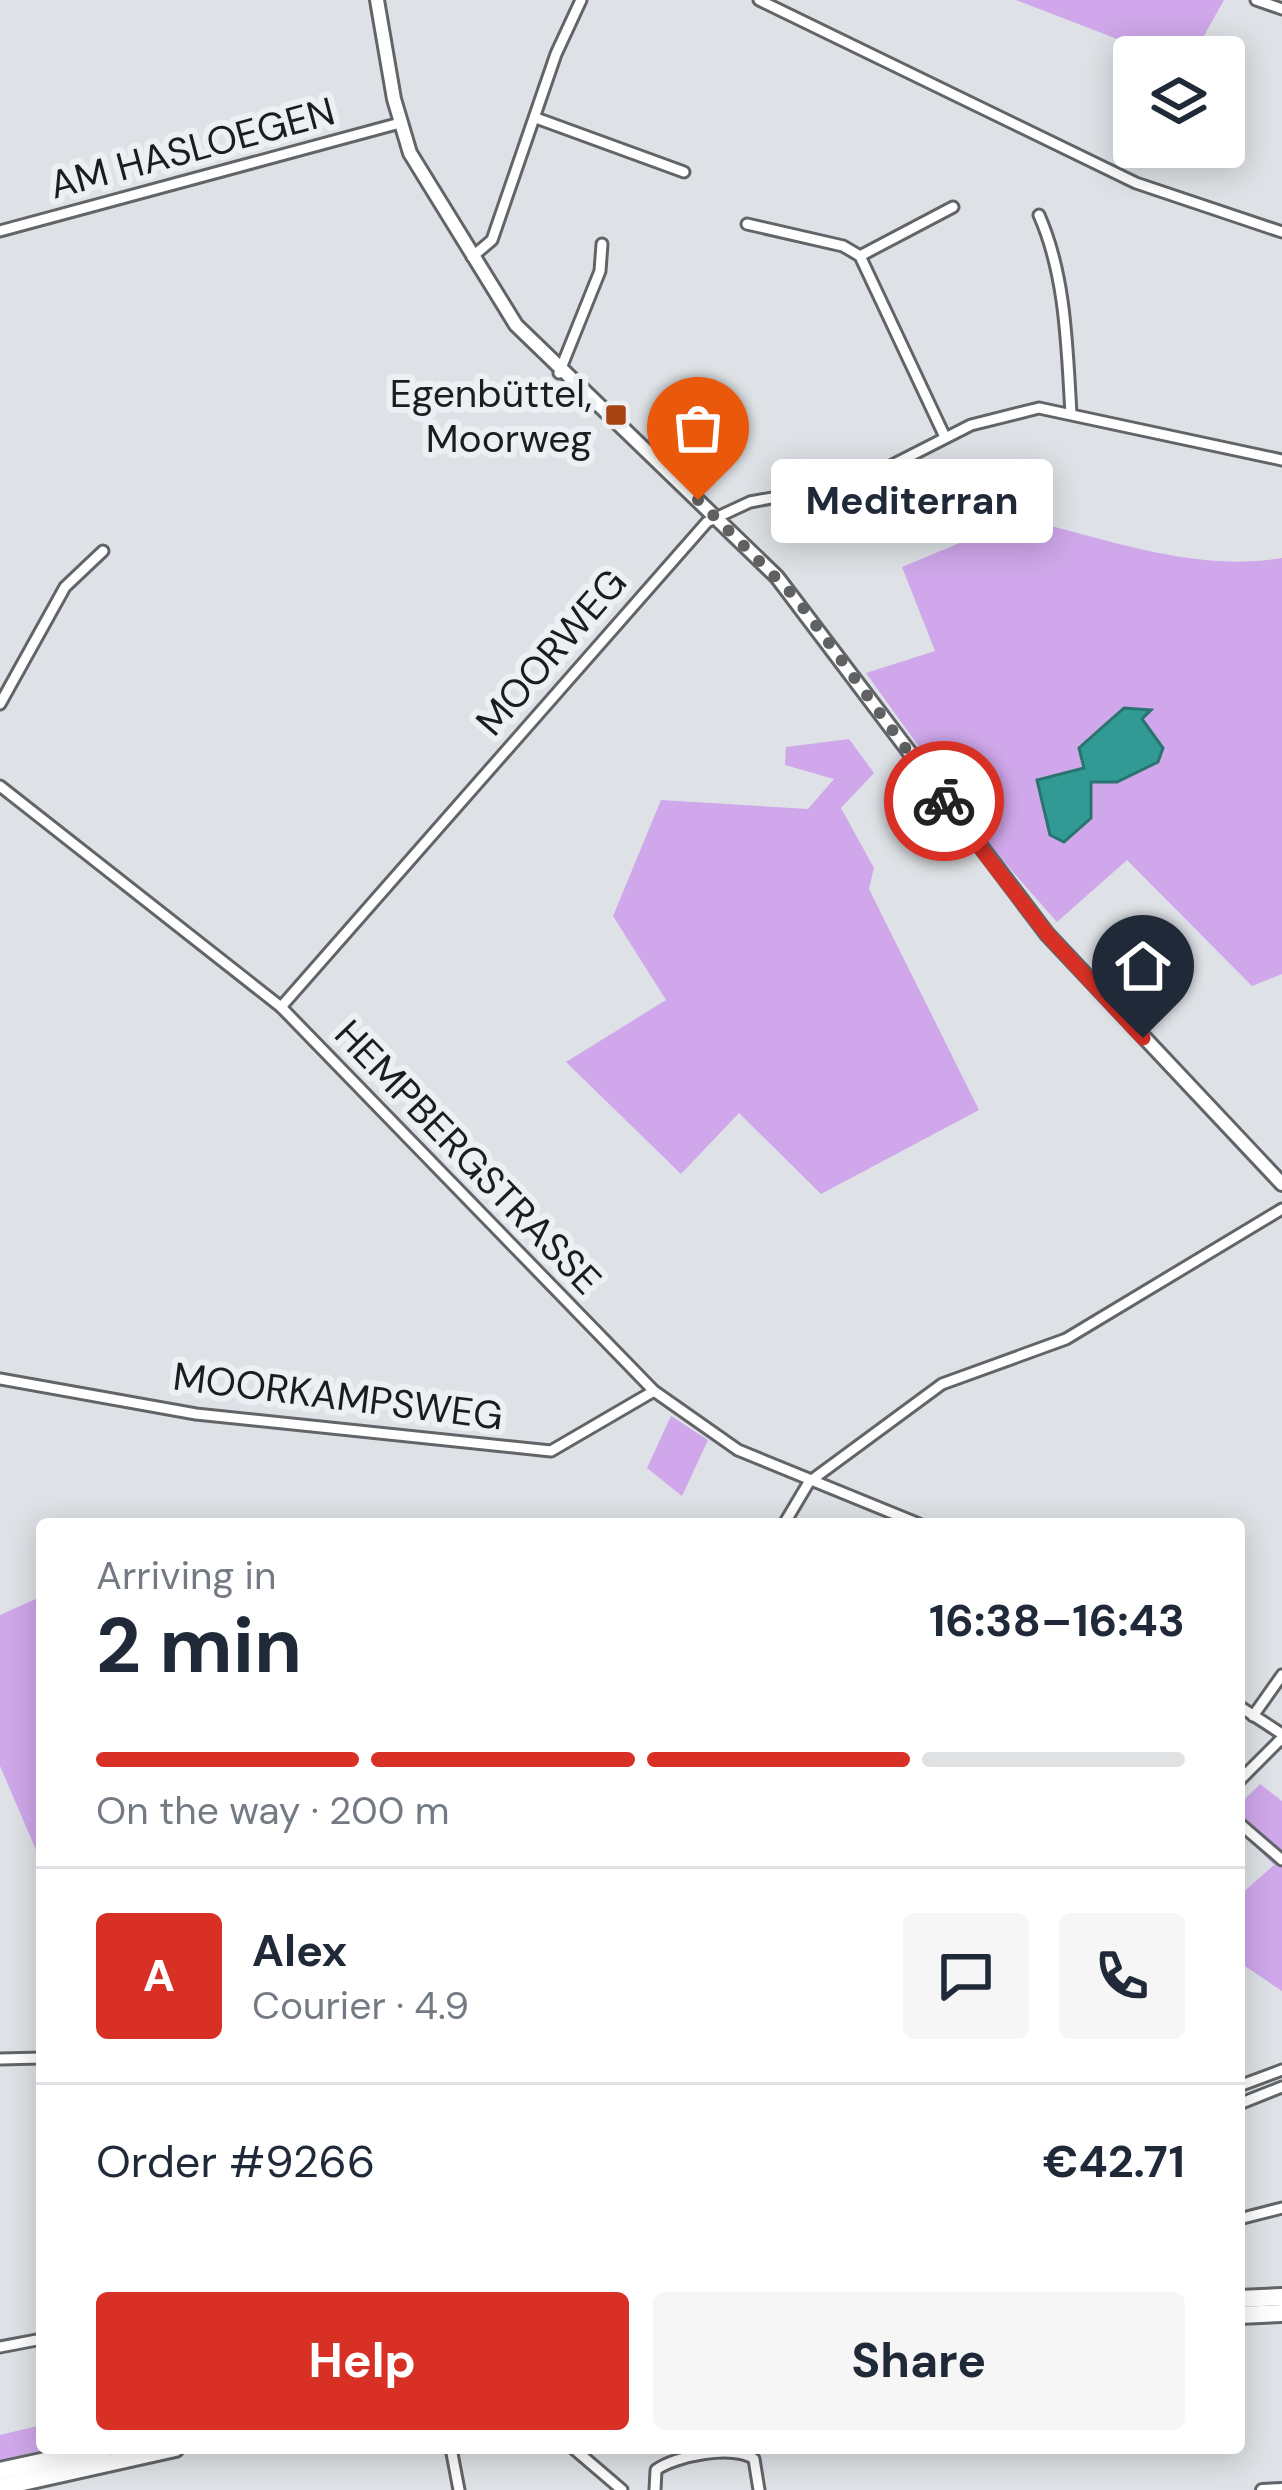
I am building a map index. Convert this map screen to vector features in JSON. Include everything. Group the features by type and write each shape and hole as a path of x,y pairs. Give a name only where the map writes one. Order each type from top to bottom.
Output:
{"highway":[{"path":"1245,2299 1282,2297"},
{"path":"1245,2315 1282,2313"},
{"path":"0,2471 78,2454"},
{"path":"0,2488 149,2454"}],"main road":[{"path":"377,0 400,124 425,182 516,325 559,373 777,577 1047,934 1282,1184"}],"street":[{"path":"472,257 492,240 556,54 581,0"},
{"path":"759,0 1136,183 1282,232"},
{"path":"1256,0 1282,10"},
{"path":"536,118 685,172"},
{"name":"AM HASLOEGEN","path":"0,231 400,124"},
{"path":"860,256 953,207"},
{"path":"1040,215 1050,241 1066,331 1072,414"},
{"path":"747,224 843,246 860,256 944,437"},
{"path":"559,373 600,271 602,244"},
{"name":"MOORWEG","path":"281,1007 698,529 717,517 750,502 859,482 944,437 1000,414 1039,408 1282,460"},
{"path":"0,704 65,587 103,551"},
{"name":"HEMPBERGSTRASSE","path":"0,786 281,1007 654,1391 717,1438 808,1482 904,1518"},
{"path":"787,1518 808,1482 942,1384 1066,1339 1282,1209"},
{"name":"MOORKAMPSWEG","path":"0,1379 196,1414 551,1451 654,1391"},
{"path":"1253,1716 1282,1676"},
{"path":"1245,1710 1282,1736 1245,1775"},
{"path":"1245,1827 1282,1860"},
{"path":"0,2059 36,2057"},
{"path":"1245,2084 1282,2070"},
{"path":"1245,2102 1282,2087"},
{"path":"1245,2217 1282,2208"},
{"path":"0,2347 36,2340"},
{"path":"453,2454 458,2490"},
{"path":"580,2454 622,2490"},
{"path":"655,2490 656,2470 668,2462 724,2454"},
{"path":"743,2454 754,2459 760,2490"},
{"path":"1262,2490 1282,2489"}],"shaded area":[{"path":"1016,0 1224,0 1204,36 1113,37"},
{"path":"1020,518 1183,557 1216,561 1282,558 1282,974 1252,986 1127,860 1057,922 990,846 866,673 935,651 902,567"},
{"path":"849,739 874,773 841,808 874,868 869,889 979,1110 821,1194 739,1113 681,1174 566,1062 666,1000 613,916 661,800 808,809 834,779 785,765 786,747"},
{"path":"671,1416 708,1440 682,1496 647,1468"},
{"path":"36,1599 36,1850 0,1766 0,1615"},
{"path":"1260,1784 1282,1801 1282,1991 1245,1966 1245,1891 1274,1865 1245,1836 1245,1799"},
{"path":"36,2426 36,2452 0,2460 0,2435"}],"water":[{"path":"1124,708 1151,710 1142,719 1163,748 1158,762 1117,782 1091,782 1091,818 1064,842 1050,835 1037,780 1084,768 1079,748"}],"way so far":[{"path":"698,500 796,598 944,801"}],"place":[{"name":"Egenbüttel, Moorweg","path":"616,415"},
{"name":"Mediterran","path":"698,500"}],"route":[{"path":"944,801 1047,934 1143,1038"}]}
